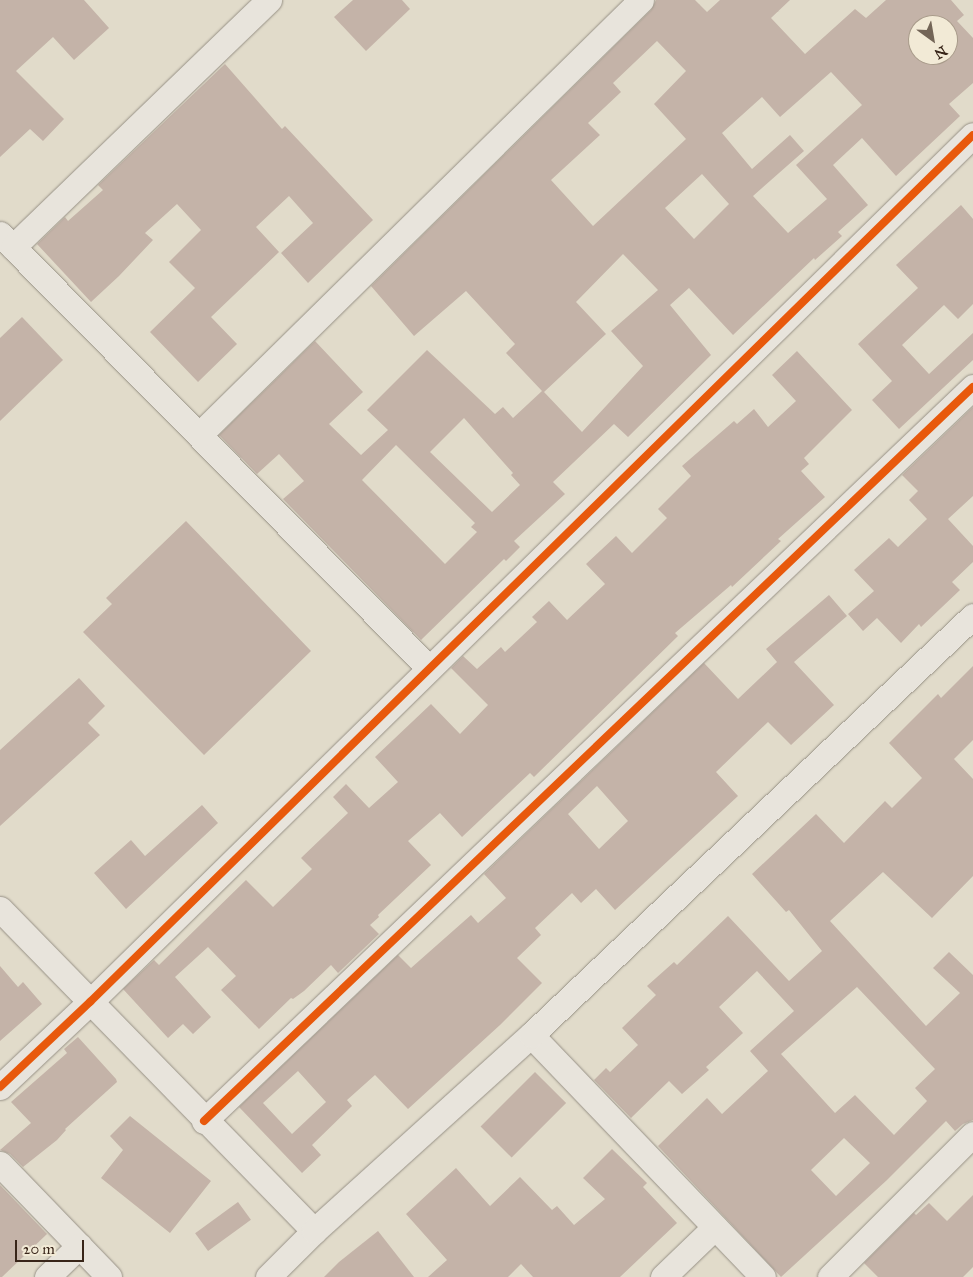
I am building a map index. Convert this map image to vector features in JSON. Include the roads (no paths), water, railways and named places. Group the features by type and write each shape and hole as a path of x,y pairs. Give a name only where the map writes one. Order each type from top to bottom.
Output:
{"street":[{"path":"269,0 6,240 429,668"},
{"path":"199,435 641,0"},
{"path":"0,1087 90,1002 973,135"},
{"path":"204,1121 973,387"},
{"path":"268,1277 314,1231 531,1035 973,616"},
{"path":"0,909 204,1121 314,1231"},
{"path":"531,1035 763,1277"},
{"path":"830,1277 973,1134"},
{"path":"0,1164 109,1277"},
{"path":"663,1277 715,1227"},
{"path":"47,1277 80,1246"}]}
